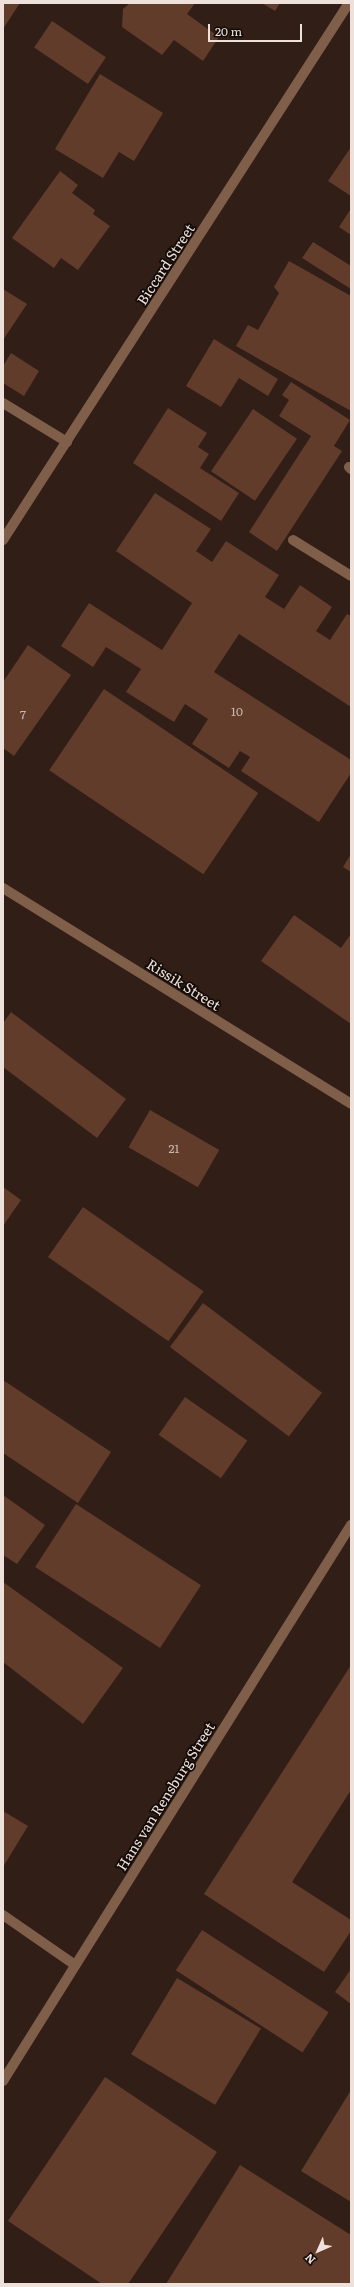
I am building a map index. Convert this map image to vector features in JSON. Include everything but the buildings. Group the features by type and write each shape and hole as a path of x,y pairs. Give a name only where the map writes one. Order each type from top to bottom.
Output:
{"street":[{"name":"Biccard Street","path":"3,540 349,3"},
{"path":"3,403 67,442"},
{"path":"293,540 351,576"},
{"name":"Rissik Street","path":"3,888 351,1104"},
{"name":"Hans van Rensburg Street","path":"3,2081 351,1525"},
{"path":"3,1915 76,1965"}]}
